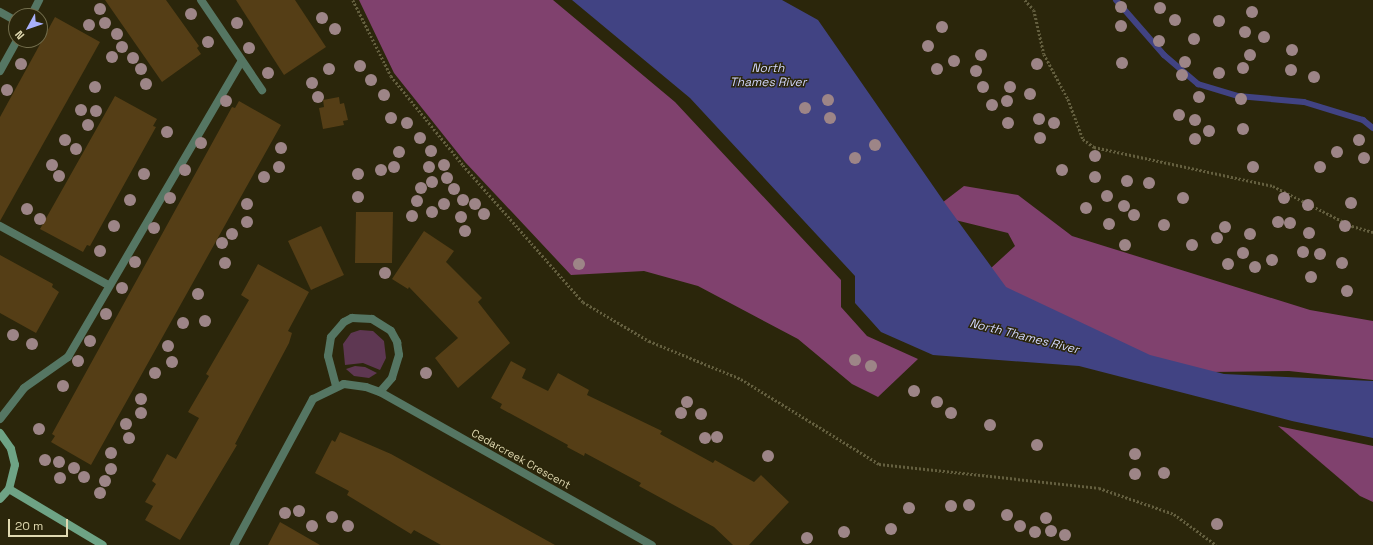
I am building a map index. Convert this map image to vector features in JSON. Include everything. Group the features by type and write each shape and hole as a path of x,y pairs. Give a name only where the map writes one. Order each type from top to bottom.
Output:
{"street":[{"path":"201,0 241,62 262,90"},
{"path":"0,71 13,48"},
{"path":"0,419 24,388 68,356 108,285 241,62"},
{"path":"0,226 108,285"},
{"path":"336,386 328,356 331,337 344,322 362,317 382,324 397,342 399,355 397,368 380,392"},
{"name":"Cedarcreek Crescent","path":"234,545 313,400 336,386 355,384 380,392 652,545"},
{"path":"0,433 11,449 14,465 9,489 0,499"},
{"path":"9,489 103,545"}],"path":[{"path":"353,0 391,76 463,165 583,302 649,341 741,379 879,464 1099,488 1174,514 1216,545"},
{"path":"1025,0 1034,10 1044,54 1068,99 1083,139 1094,146 1273,186 1352,226 1373,232"}],"shaded area":[{"path":"359,0 553,0 675,102 841,280 841,307 867,336 918,359 878,397 852,384 798,339 698,286 644,271 571,275 465,162 394,73"},
{"path":"964,186 1018,195 1072,236 1310,310 1373,321 1373,380 1289,371 1210,372 1137,354 997,288 990,269 1015,246 1008,233 943,217 938,206"},
{"path":"360,330 373,331 384,341 386,358 380,370 363,363 345,365 343,344 351,333"},
{"path":"355,366 365,367 377,373 369,378 354,376 346,369"},
{"path":"1278,426 1373,446 1373,502 1360,496"}],"water":[{"name":"North Thames River","path":"572,0 782,0 818,20 947,206 1006,287 1150,355 1224,374 1373,381 1373,438 1292,421 1079,366 933,355 881,332 855,303 855,276 690,98"}],"building":[{"path":"105,0 166,0 199,46 197,48 201,54 162,82"},
{"path":"236,0 295,0 326,47 284,75"},
{"path":"55,17 100,42 0,221 0,117 38,48 48,48 48,30"},
{"path":"115,96 157,119 153,126 156,127 90,246 87,245 83,252 40,229"},
{"path":"339,97 340,104 344,103 348,120 343,121 344,125 323,129 319,108 324,107 323,100"},
{"path":"239,101 281,125 91,465 51,442 55,436 52,434 232,107 235,108"},
{"path":"356,212 393,212 392,263 355,263"},
{"path":"321,226 344,275 311,290 288,241"},
{"path":"424,231 454,251 446,262 482,298 478,302 510,343 458,388 435,358 458,338 409,287 408,289 392,279"},
{"path":"0,255 53,284 52,287 59,292 36,333 0,313"},
{"path":"258,264 309,292 288,331 292,333 289,343 235,444 237,445 180,540 145,520 153,506 145,502 156,484 152,481 167,454 176,459 199,418 188,412 209,376 206,374 249,300 241,295"},
{"path":"511,361 526,369 522,378 548,391 558,373 589,390 587,395 662,431 660,434 713,463 715,460 754,482 761,475 789,502 749,545 733,545 714,527 639,486 641,483 585,453 584,456 567,447 568,445 500,408 502,404 491,398"},
{"path":"340,432 391,454 555,545 441,545 414,530 411,534 347,495 349,491 315,473 332,440 335,442"},
{"path":"280,522 294,530 320,545 268,545"}],"waterway":[{"path":"1116,0 1164,55 1198,84 1238,96 1304,102 1363,120 1373,128"}]}
